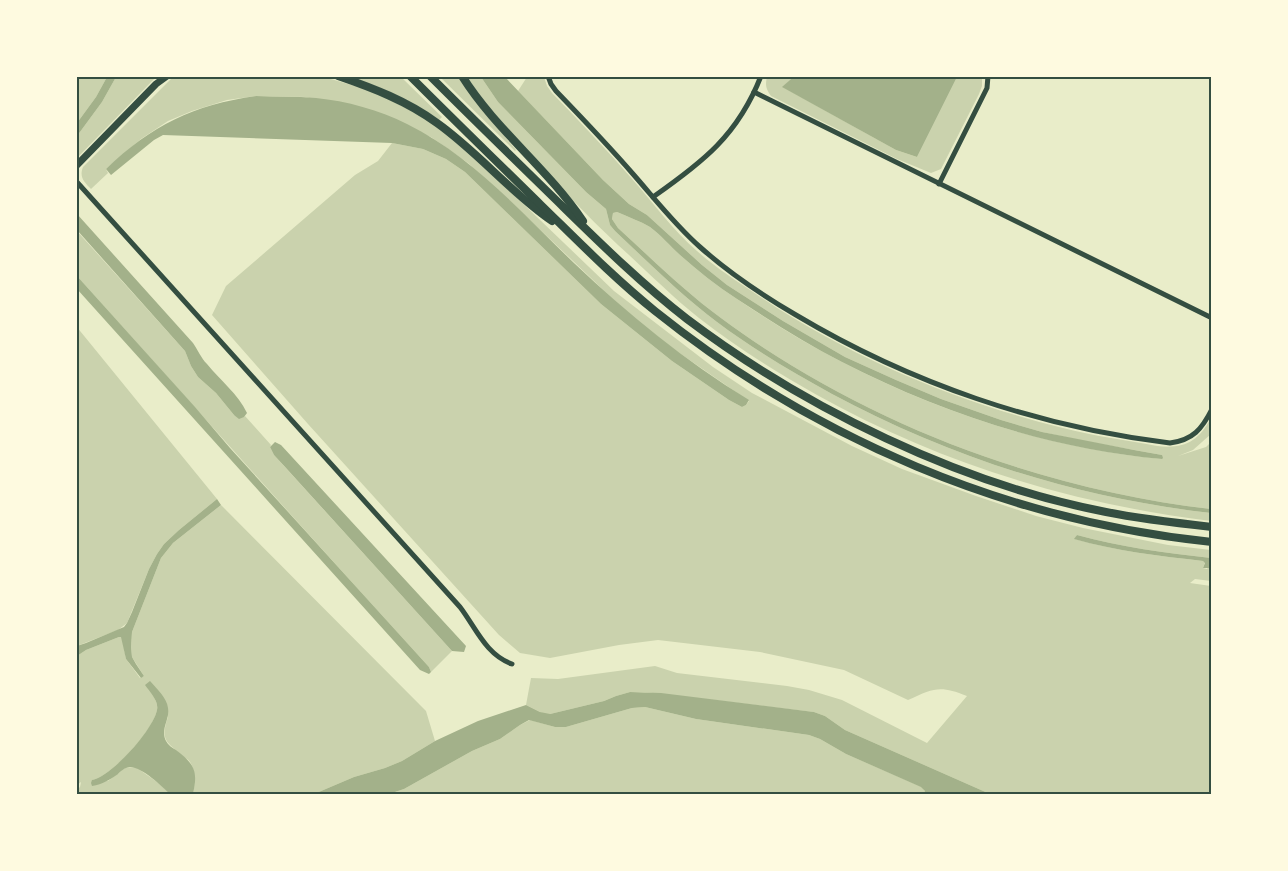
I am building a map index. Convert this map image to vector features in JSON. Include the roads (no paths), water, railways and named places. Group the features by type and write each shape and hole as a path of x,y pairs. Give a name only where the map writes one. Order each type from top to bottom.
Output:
{"highway":[{"path":"338,76 383,92 429,117 459,140 536,210 570,233"},
{"path":"410,76 570,233 653,309 702,346 782,399 879,450 945,479 1044,511 1100,525 1149,535 1212,542"},
{"path":"430,76 633,273 687,319 784,384 830,410 905,447 996,483 1104,512 1212,528"},
{"path":"462,76 490,114 571,204 593,236"}],"street":[{"path":"156,84 160,76"},
{"path":"76,166 156,84 167,76"},
{"path":"548,76 550,84 556,91 610,147 672,220 699,247 722,266 778,304 874,357 952,390 1012,411 1066,425 1170,443 1191,437 1206,421 1212,409"},
{"path":"653,197 715,149 737,122 761,76"},
{"path":"939,184 987,88 988,76"},
{"path":"754,93 1212,318"},
{"path":"76,181 460,607 494,655 512,664"}]}
